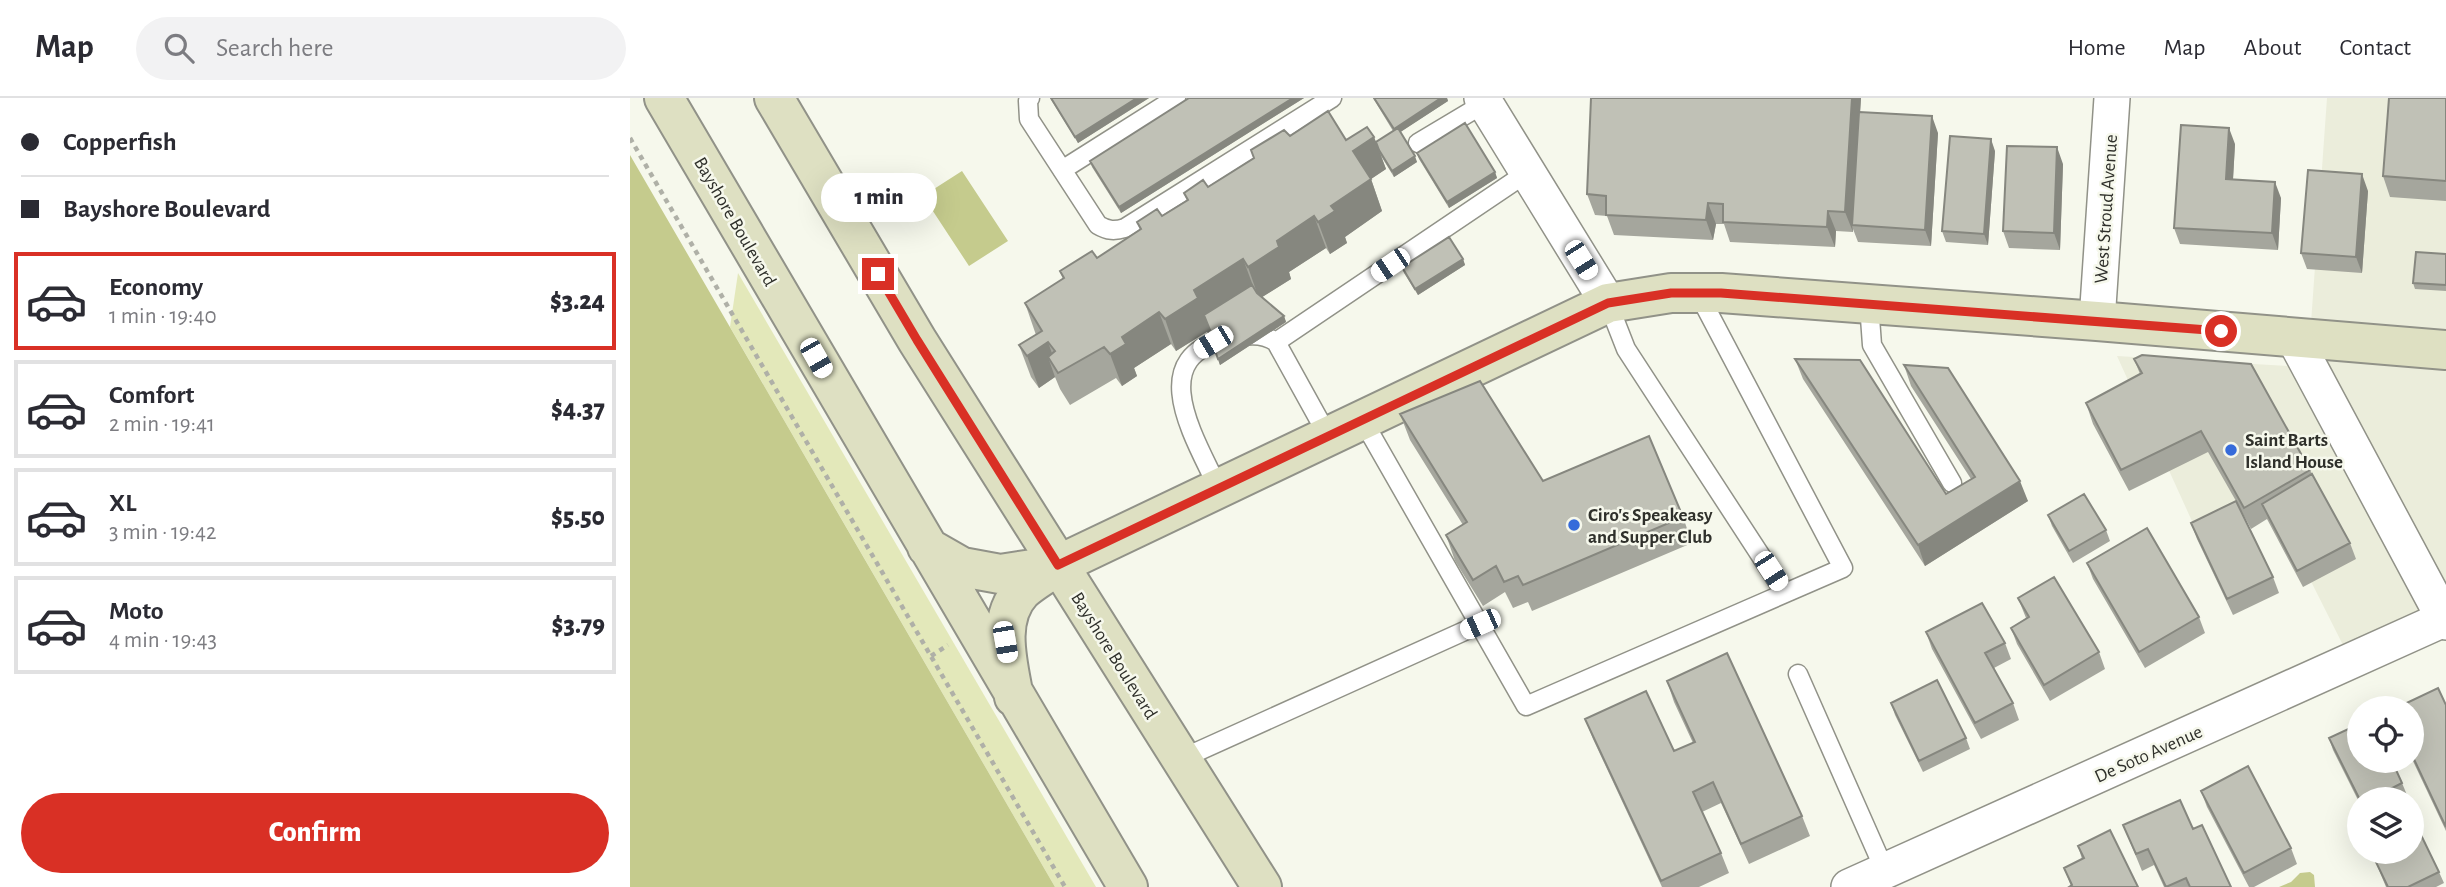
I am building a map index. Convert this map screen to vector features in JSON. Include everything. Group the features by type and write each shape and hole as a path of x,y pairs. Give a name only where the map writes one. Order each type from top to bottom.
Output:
{"main road":[{"name":"Bayshore Boulevard","path":"664,98 1128,887"},
{"name":"Bayshore Boulevard","path":"774,98 917,340 1262,887"},
{"path":"1014,697 1005,642 1011,609 1021,592 1058,565 1608,303 1671,293 1721,293 2446,350"},
{"path":"927,547 962,567 1000,574 1058,565"}],"street":[{"name":"West Stroud Avenue","path":"2097,321 2112,98"},
{"path":"1484,101 1608,303"},
{"path":"2294,338 2445,620"},
{"name":"De Soto Avenue","path":"1849,887 2445,620"}],"lane":[{"path":"1030,98 1029,119 1098,225 1106,230 1116,231 1125,228 1332,98"},
{"path":"1062,170 1176,98"},
{"path":"1418,143 1484,101"},
{"path":"1276,342 1528,173"},
{"path":"1362,419 1526,706 1843,568 1698,293"},
{"path":"1608,303 1626,349 1785,593"},
{"path":"1869,304 1872,345 1952,483"},
{"path":"1218,488 1187,419 1180,394 1181,380 1188,362 1213,342 1247,334 1268,337 1276,342 1328,436"},
{"path":"1181,759 1480,624"},
{"path":"1798,674 1885,871"}],"path":[{"path":"630,138 1065,887"},
{"path":"931,656 952,643"}],"shaded area":[{"path":"2327,98 2446,98 2446,335 2311,323"},
{"path":"630,155 1055,887 630,887"},
{"path":"962,171 1008,241 969,266 923,196"},
{"path":"738,273 1096,887 1055,887 730,327"},
{"path":"2117,356 2290,366 2425,613 2347,653 2274,508 2201,541"},
{"path":"2324,356 2446,366 2446,586"},
{"path":"2310,872 2314,875 2315,887 2279,887 2291,882 2300,873"}],"building":[{"path":"1051,98 1137,98 1075,137"},
{"path":"1189,98 1293,98 1119,207 1090,161"},
{"path":"1374,98 1441,98 1394,129"},
{"path":"1591,98 1852,98 1845,212 1828,211 1827,227 1723,222 1723,204 1708,203 1706,220 1606,215 1606,196 1587,194"},
{"path":"2389,98 2446,98 2446,181 2383,176"},
{"path":"1328,111 1346,140 1367,127 1374,137 1353,151 1371,179 1331,206 1335,211 1318,222 1314,216 1277,241 1279,247 1248,267 1243,259 1194,290 1198,298 1165,319 1159,312 1122,337 1126,344 1110,354 1104,347 1058,373 1048,357 1055,351 1048,342 1027,356 1019,345 1042,331 1025,303 1064,278 1060,271 1092,251 1097,258 1141,229 1137,222 1157,209 1162,216 1188,200 1184,193 1203,180 1208,187 1254,158 1251,150 1284,130 1290,136"},
{"path":"1859,112 1932,116 1925,230 1852,225"},
{"path":"1465,123 1495,172 1447,202 1417,153"},
{"path":"2181,125 2229,128 2226,179 2275,182 2272,233 2174,228"},
{"path":"1398,128 1415,156 1392,171 1376,142"},
{"path":"1950,136 1991,139 1984,234 1942,231"},
{"path":"2007,146 2057,147 2054,233 2003,231"},
{"path":"2308,170 2362,174 2356,257 2301,253"},
{"path":"1449,237 1463,259 1415,289 1402,267"},
{"path":"2416,252 2446,254 2446,285 2413,283"},
{"path":"1252,285 1257,293 1284,316 1218,359 1204,315"},
{"path":"2142,355 2251,364 2310,470 2244,508 2201,431 2121,470 2086,403 2142,373 2134,359"},
{"path":"1795,359 1860,360 1946,494 1975,477 1904,365 1948,368 2020,481 1918,545"},
{"name":"Ciro's Speakeasy and Supper Club","path":"1480,381 1543,481 1649,436 1683,517 1523,585 1518,576 1504,582 1496,566 1473,580 1446,535 1467,522 1400,414"},
{"path":"2312,474 2350,543 2297,571 2262,504"},
{"path":"2084,494 2106,530 2069,551 2048,515"},
{"path":"2236,501 2273,577 2227,599 2191,523"},
{"path":"2147,528 2199,617 2139,652 2087,563"},
{"path":"2054,577 2099,652 2044,685 2011,628 2029,617 2018,598"},
{"path":"1982,603 2005,643 1985,653 2013,703 1975,723 1926,632"},
{"path":"1727,653 1802,816 1741,844 1713,782 1693,792 1721,853 1661,881 1585,719 1646,691 1674,751 1695,742 1667,681"},
{"path":"1937,680 1966,738 1919,761 1891,703"},
{"path":"2438,688 2446,705 2446,827 2420,773 2424,773 2424,696 2421,696"},
{"path":"2347,730 2347,773 2397,773 2402,783 2394,787 2354,787 2329,738"},
{"path":"2248,766 2291,848 2244,873 2201,791"},
{"path":"2180,800 2193,829 2202,825 2231,887 2190,887 2186,878 2166,887 2148,849 2136,854 2123,825"},
{"path":"2110,830 2138,887 2069,887 2072,885 2064,868 2084,858 2078,846"},
{"path":"2424,841 2439,872 2408,887 2388,887 2377,864 2424,864"}],"place":[{"name":"Saint Barts Island House","path":"2231,450"},
{"name":"Ciro's Speakeasy and Supper Club","path":"1574,525"}],"route":[{"path":"878,274 1058,565 1608,303 1671,293 1721,293 2221,331"}]}
